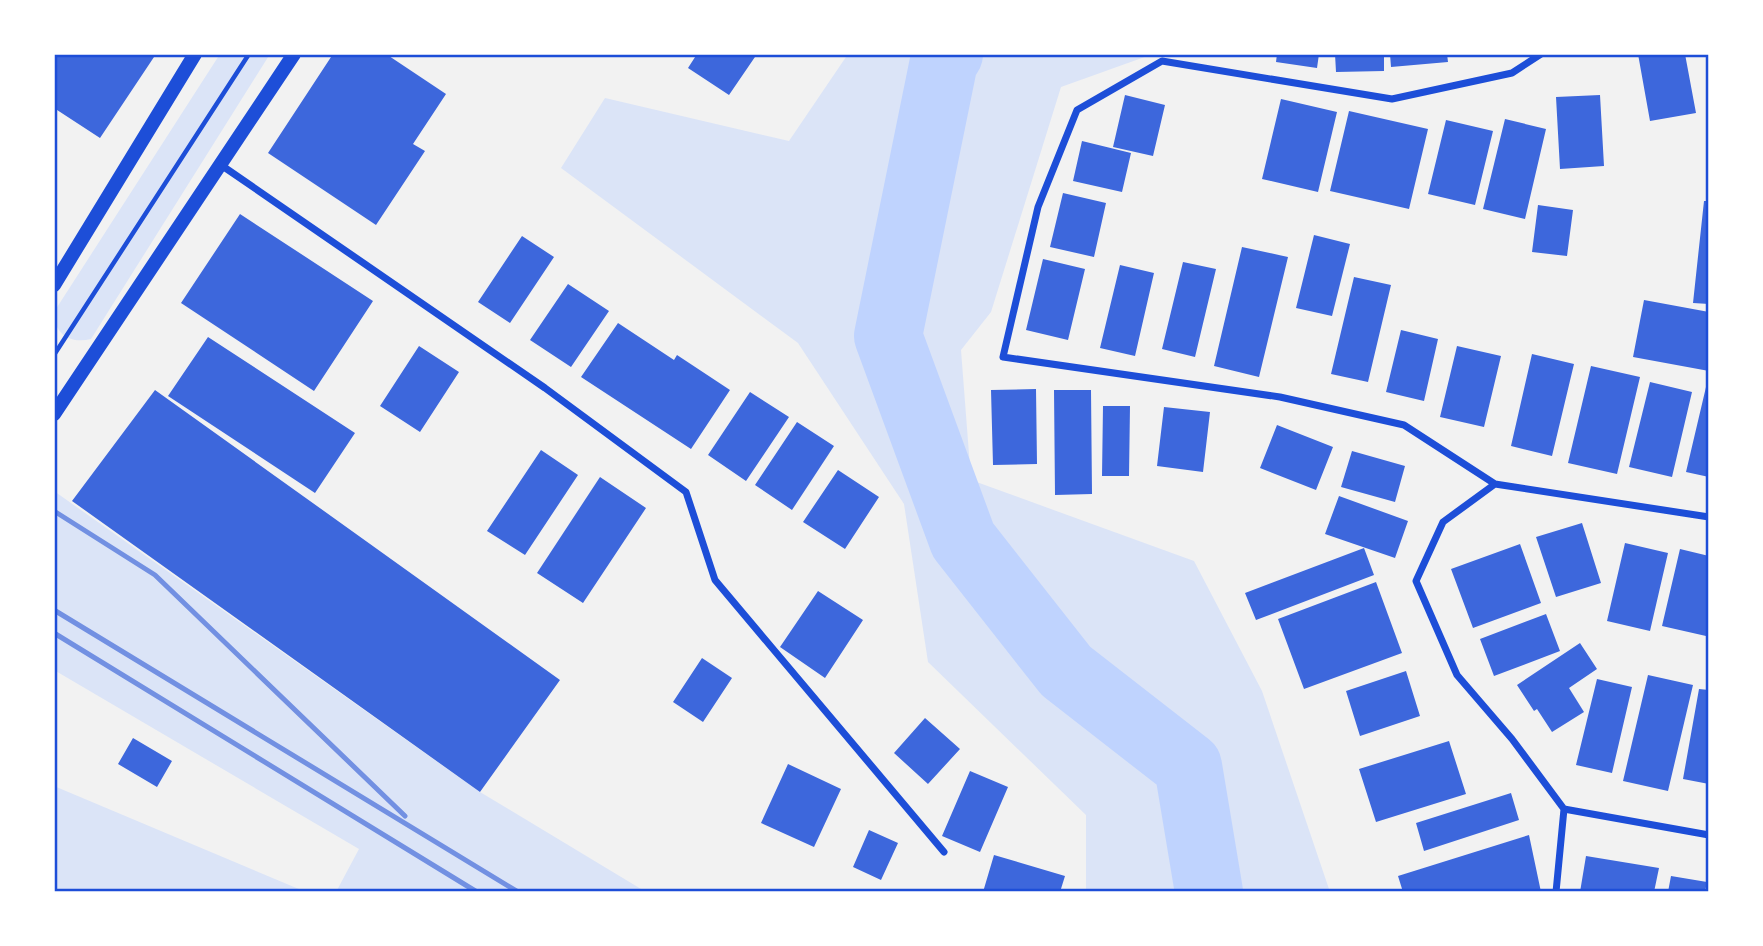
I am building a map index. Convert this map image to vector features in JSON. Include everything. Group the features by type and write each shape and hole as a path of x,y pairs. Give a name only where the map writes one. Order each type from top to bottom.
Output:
{"main road":[{"path":"54,285 195,54"},
{"path":"54,414 294,54"},
{"path":"54,389 67,398"}],"street":[{"path":"1541,54 1512,73 1392,99 1162,61 1077,110 1038,206 1003,357 1280,397 1404,425 1495,484 1709,517"},
{"path":"221,165 545,388 686,492 715,580 944,852"},
{"path":"1495,484 1443,522 1416,581 1457,675 1512,739 1564,809 1556,892"},
{"path":"1564,809 1709,835"}],"path":[{"path":"54,355 248,54"}],"shaded area":[{"path":"220,54 270,54 91,339 77,340 65,336 57,327 54,312"},
{"path":"848,54 1153,54 1061,87 991,312 961,350 971,480 1194,561 1262,691 1330,892 1086,892 1086,815 928,662 904,504 798,343 561,168 605,98 789,141"},
{"path":"54,491 480,792 646,892 336,892 359,849 54,670"},
{"path":"54,786 306,892 54,892"}],"building":[{"path":"54,54 156,54 100,138 54,108"},
{"path":"333,54 386,54 446,94 413,144 425,151 376,225 268,153"},
{"path":"697,54 757,54 729,95 688,68"},
{"path":"1277,54 1319,54 1317,68 1276,62"},
{"path":"1335,54 1384,54 1384,71 1336,72"},
{"path":"1390,54 1447,54 1448,62 1391,67"},
{"path":"1638,54 1685,54 1696,113 1650,121"},
{"path":"1125,95 1165,105 1153,156 1113,147"},
{"path":"1600,95 1604,166 1560,169 1556,97"},
{"path":"1281,99 1337,112 1318,192 1262,179"},
{"path":"1349,111 1428,129 1409,209 1330,191"},
{"path":"1505,119 1546,129 1525,219 1483,209"},
{"path":"1446,120 1493,131 1475,205 1428,194"},
{"path":"1082,141 1131,153 1122,192 1073,181"},
{"path":"1063,193 1106,203 1094,257 1050,247"},
{"path":"1704,201 1709,201 1709,304 1693,303"},
{"path":"1538,205 1573,210 1567,256 1532,252"},
{"path":"240,214 373,301 314,391 181,303"},
{"path":"1314,235 1350,244 1332,316 1296,308"},
{"path":"522,236 554,257 510,323 478,302"},
{"path":"1242,247 1288,257 1259,377 1214,366"},
{"path":"1043,259 1085,269 1068,340 1026,330"},
{"path":"1183,262 1216,269 1195,357 1162,349"},
{"path":"1120,265 1154,273 1135,356 1100,348"},
{"path":"1354,277 1391,285 1368,382 1331,374"},
{"path":"568,284 609,311 571,367 530,340"},
{"path":"1644,300 1709,312 1709,371 1633,357"},
{"path":"618,323 674,360 677,355 730,390 691,449 581,377"},
{"path":"1401,330 1438,339 1424,401 1386,392"},
{"path":"208,337 355,433 315,493 168,396"},
{"path":"419,346 459,372 420,432 380,406"},
{"path":"1457,346 1501,356 1484,427 1440,417"},
{"path":"1532,354 1574,364 1552,456 1511,446"},
{"path":"1591,366 1640,377 1617,474 1568,463"},
{"path":"1650,382 1692,392 1672,477 1629,467"},
{"path":"1706,387 1709,388 1709,477 1686,472"},
{"path":"1036,389 1037,464 993,465 991,390"},
{"path":"155,390 560,680 480,792 72,501"},
{"path":"1054,390 1091,390 1092,494 1055,495"},
{"path":"750,392 789,417 746,481 708,455"},
{"path":"1103,406 1130,406 1129,476 1102,476"},
{"path":"1164,407 1210,412 1203,472 1157,466"},
{"path":"797,422 834,446 792,510 755,485"},
{"path":"1277,425 1333,447 1316,490 1260,468"},
{"path":"541,450 578,475 525,555 487,531"},
{"path":"1352,451 1405,466 1395,502 1341,487"},
{"path":"838,470 879,497 845,549 803,522"},
{"path":"600,477 646,508 583,603 537,573"},
{"path":"1339,496 1408,521 1395,558 1325,534"},
{"path":"1582,523 1601,583 1556,597 1536,537"},
{"path":"1625,543 1668,553 1650,631 1607,621"},
{"path":"1520,544 1541,603 1473,628 1451,569"},
{"path":"1364,548 1374,575 1256,620 1245,593"},
{"path":"1680,549 1709,556 1706,636 1662,626"},
{"path":"1376,582 1402,653 1304,689 1278,619"},
{"path":"818,591 863,620 825,678 780,647"},
{"path":"1546,614 1560,651 1494,676 1480,639"},
{"path":"1580,643 1597,669 1569,688 1584,712 1552,732 1517,685"},
{"path":"702,658 732,678 703,722 673,702"},
{"path":"1406,671 1420,716 1360,736 1346,691"},
{"path":"1648,675 1693,685 1668,791 1623,781"},
{"path":"1597,679 1632,687 1612,773 1576,765"},
{"path":"1699,689 1709,690 1709,784 1683,779"},
{"path":"925,718 960,749 928,784 894,753"},
{"path":"133,738 172,761 157,787 118,764"},
{"path":"1449,741 1466,794 1376,822 1359,769"},
{"path":"788,764 841,789 814,847 761,823"},
{"path":"970,771 1008,787 980,852 942,836"},
{"path":"1511,793 1519,820 1424,851 1416,823"},
{"path":"869,830 898,843 881,880 853,867"},
{"path":"1529,835 1541,892 1403,892 1398,876"},
{"path":"994,855 1065,876 1060,892 983,892"},
{"path":"1586,856 1659,868 1654,892 1580,892"},
{"path":"1671,876 1707,882 1705,892 1668,892"}],"waterway":[{"path":"949,54 944,61 888,336 963,540 1066,671 1188,766 1209,892"}],"railway":[{"path":"54,511 155,575 405,816"},
{"path":"54,610 518,892"},
{"path":"54,633 477,892"}]}
